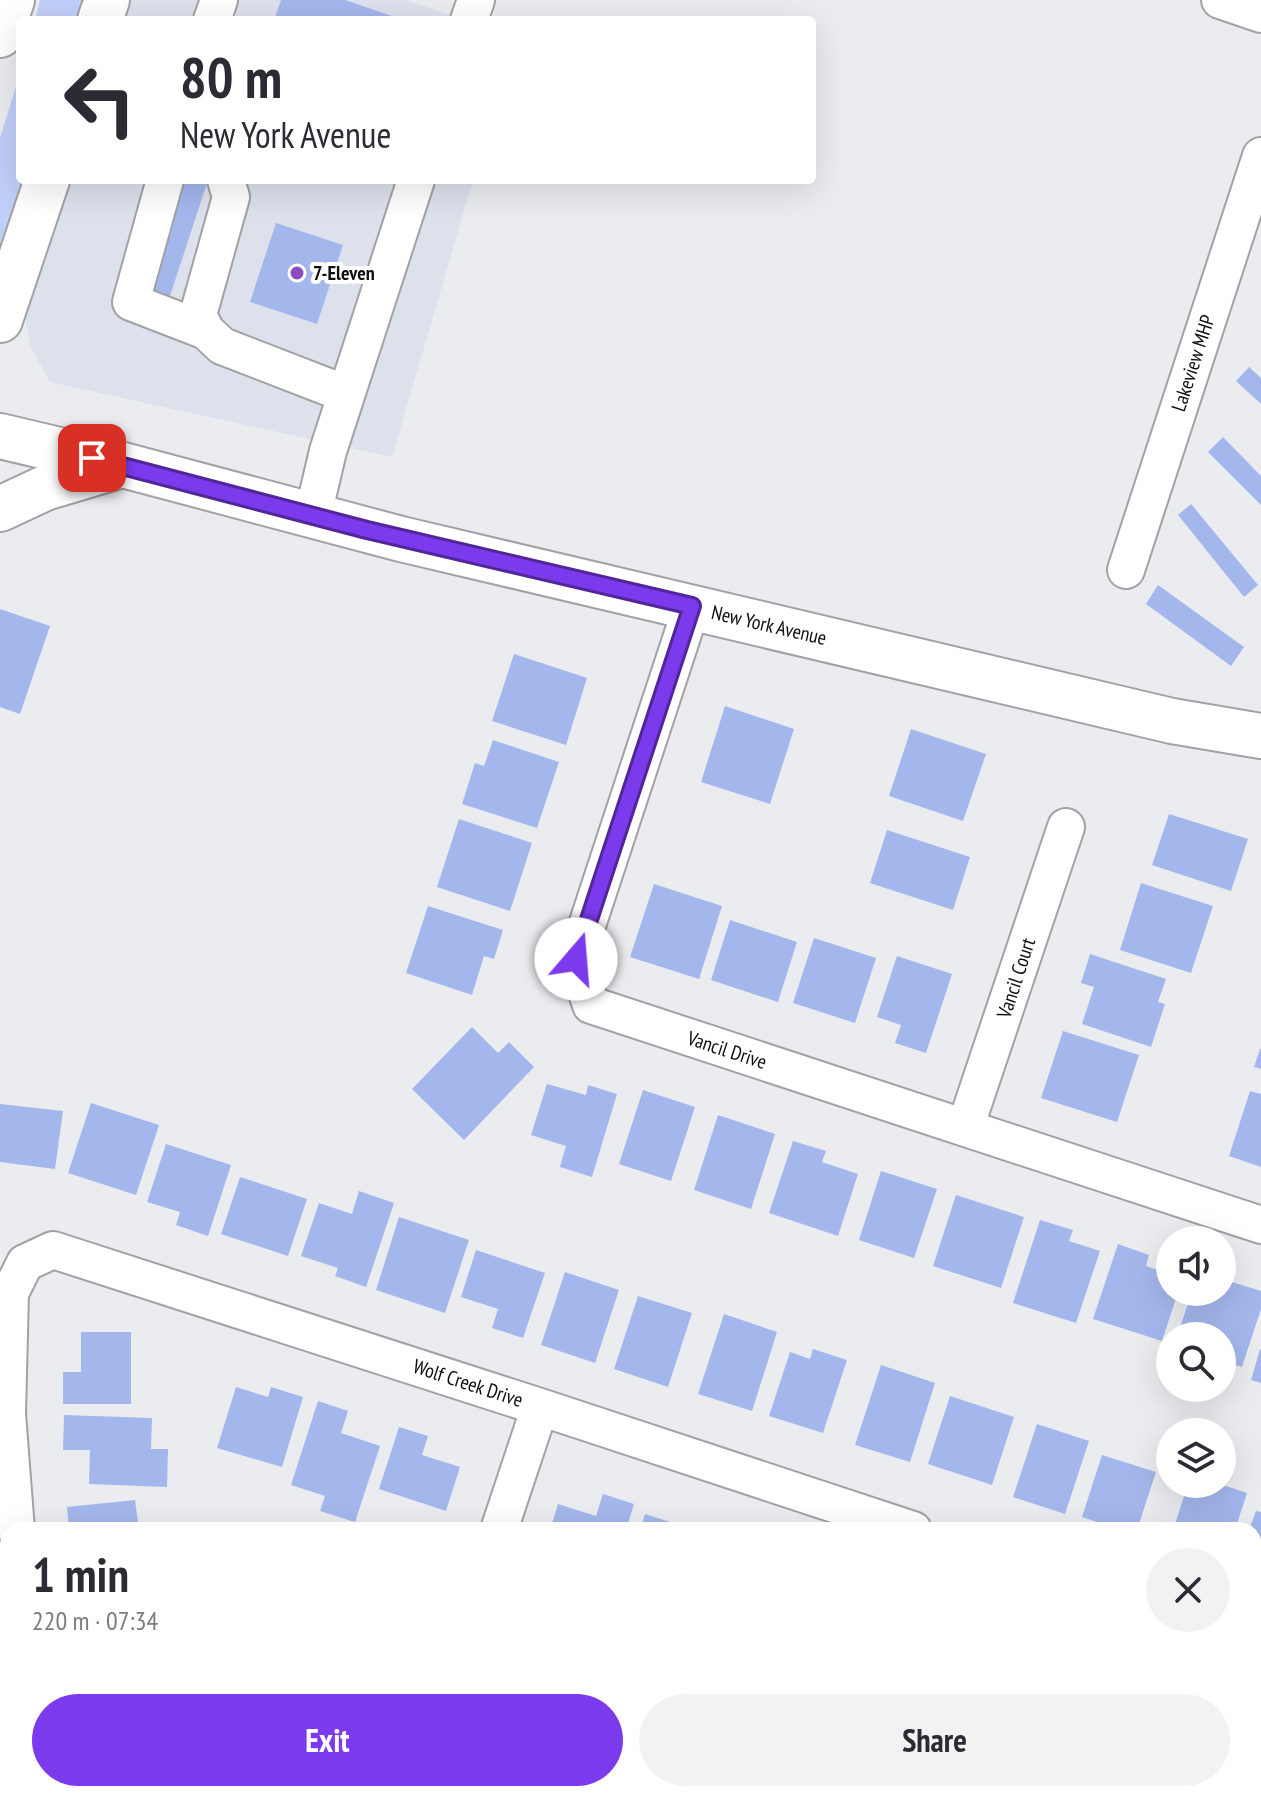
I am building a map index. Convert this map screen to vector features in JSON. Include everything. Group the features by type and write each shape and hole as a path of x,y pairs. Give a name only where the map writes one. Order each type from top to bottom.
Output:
{"main road":[{"path":"0,35 12,0"},
{"path":"0,320 46,184"},
{"name":"New York Avenue","path":"0,436 123,465 401,539 1199,727 1261,736"},
{"path":"0,509 45,488 123,465"}],"street":[{"path":"1220,0 1261,14"},
{"name":"Lakeview MHP","path":"1126,570 1261,156"},
{"path":"164,184 131,302 206,331"},
{"path":"227,184 231,197 198,315 206,331 222,346 346,394"},
{"path":"313,515 328,451 415,184"},
{"name":"Vancil Drive","path":"692,606 576,959 591,1005 1261,1225"},
{"name":"Vancil Court","path":"965,1128 1066,827"},
{"name":"Wolf Creek Drive","path":"15,1522 7,1414 10,1293 25,1263 53,1250 889,1522"},
{"path":"502,1522 540,1407"}],"shaded area":[{"path":"40,0 90,0 84,16 36,16"},
{"path":"127,0 406,0 453,16 121,16"},
{"path":"16,87 16,184 28,184 0,268 0,138"},
{"path":"66,184 472,184 392,457 50,382 31,348 26,322 28,296"}],"building":[{"path":"281,0 345,0 392,16 275,16"},
{"path":"179,184 207,184 168,302 143,292"},
{"name":"7-Eleven","path":"276,223 343,245 317,324 250,302"},
{"path":"1249,367 1261,378 1261,404 1236,381"},
{"path":"1223,437 1261,476 1261,505 1208,452"},
{"path":"1191,504 1258,585 1244,597 1178,515"},
{"path":"1158,585 1244,647 1231,666 1146,604"},
{"path":"0,609 50,626 20,714 0,707"},
{"path":"514,654 587,678 566,745 492,721"},
{"path":"725,706 794,729 770,804 701,782"},
{"path":"911,729 986,754 963,821 889,796"},
{"path":"493,740 559,762 537,828 462,804 475,763 484,766"},
{"path":"1169,814 1248,839 1231,891 1152,865"},
{"path":"459,819 532,843 510,911 437,887"},
{"path":"887,830 970,857 953,910 870,883"},
{"path":"1141,883 1213,906 1191,973 1120,950"},
{"path":"654,884 722,906 699,979 630,957"},
{"path":"428,906 503,930 494,959 484,956 472,995 406,973"},
{"path":"730,920 797,942 778,1002 711,980"},
{"path":"814,938 876,958 855,1023 793,1003"},
{"path":"1090,954 1166,979 1158,1002 1165,1004 1151,1047 1082,1024 1094,987 1081,983"},
{"path":"897,956 952,974 926,1053 895,1043 901,1025 877,1017"},
{"path":"472,1027 498,1053 509,1042 534,1067 464,1140 412,1089"},
{"path":"1063,1031 1139,1055 1117,1122 1041,1098"},
{"path":"1261,1049 1261,1069 1254,1067"},
{"path":"547,1084 586,1095 588,1085 617,1094 592,1177 560,1167 566,1146 531,1135"},
{"path":"643,1090 695,1107 671,1181 619,1164"},
{"path":"1250,1091 1261,1094 1261,1167 1229,1156"},
{"path":"91,1103 159,1125 136,1195 68,1173"},
{"path":"0,1104 63,1111 55,1169 0,1162"},
{"path":"718,1115 775,1134 751,1209 694,1190"},
{"path":"793,1141 826,1151 822,1162 858,1174 838,1236 769,1213"},
{"path":"166,1144 231,1165 208,1236 176,1225 180,1212 147,1202"},
{"path":"881,1171 937,1189 914,1258 859,1240"},
{"path":"240,1177 307,1199 288,1256 221,1234"},
{"path":"359,1191 394,1203 366,1287 335,1276 338,1268 301,1256 319,1203 352,1214"},
{"path":"956,1195 1024,1217 1001,1288 933,1266"},
{"path":"399,1217 469,1240 445,1313 376,1290"},
{"path":"1040,1220 1073,1230 1069,1241 1100,1251 1076,1323 1013,1303"},
{"path":"1118,1244 1149,1255 1146,1266 1156,1269 1156,1306 1173,1306 1168,1322 1156,1322 1156,1339 1093,1319"},
{"path":"476,1250 545,1273 523,1338 492,1328 498,1309 461,1297"},
{"path":"565,1272 619,1290 595,1363 541,1345"},
{"path":"1236,1283 1261,1291 1261,1309 1242,1367 1236,1365 1236,1322 1182,1322 1187,1306 1236,1306"},
{"path":"638,1296 692,1313 668,1387 614,1369"},
{"path":"724,1314 777,1332 752,1411 698,1394"},
{"path":"81,1332 131,1332 131,1404 63,1404 63,1372 81,1372"},
{"path":"813,1349 847,1360 823,1433 769,1416 790,1352 810,1359"},
{"path":"1261,1350 1261,1383 1251,1380"},
{"path":"881,1365 935,1383 910,1462 855,1445"},
{"path":"236,1387 268,1397 271,1387 303,1397 282,1467 217,1448"},
{"path":"950,1396 1014,1417 992,1485 928,1464"},
{"path":"318,1401 348,1411 341,1433 380,1446 355,1522 320,1511 325,1496 291,1485"},
{"path":"64,1415 152,1418 151,1449 168,1449 167,1487 89,1484 90,1450 63,1450"},
{"path":"1037,1424 1089,1441 1065,1514 1013,1497"},
{"path":"399,1427 428,1436 422,1455 460,1467 446,1511 379,1489"},
{"path":"1102,1455 1156,1472 1140,1522 1097,1522 1082,1517"},
{"path":"1236,1489 1247,1493 1238,1522 1176,1522 1183,1498 1236,1498"},
{"path":"603,1494 634,1504 628,1522 552,1522 558,1504 596,1516"},
{"path":"135,1500 138,1522 68,1522 67,1507"},
{"path":"1256,1511 1261,1512 1261,1522 1252,1522"},
{"path":"645,1514 670,1522 642,1522"}],"place":[{"name":"7-Eleven","path":"297,273"}],"route":[{"path":"92,458 448,550 692,606 576,959"}]}
